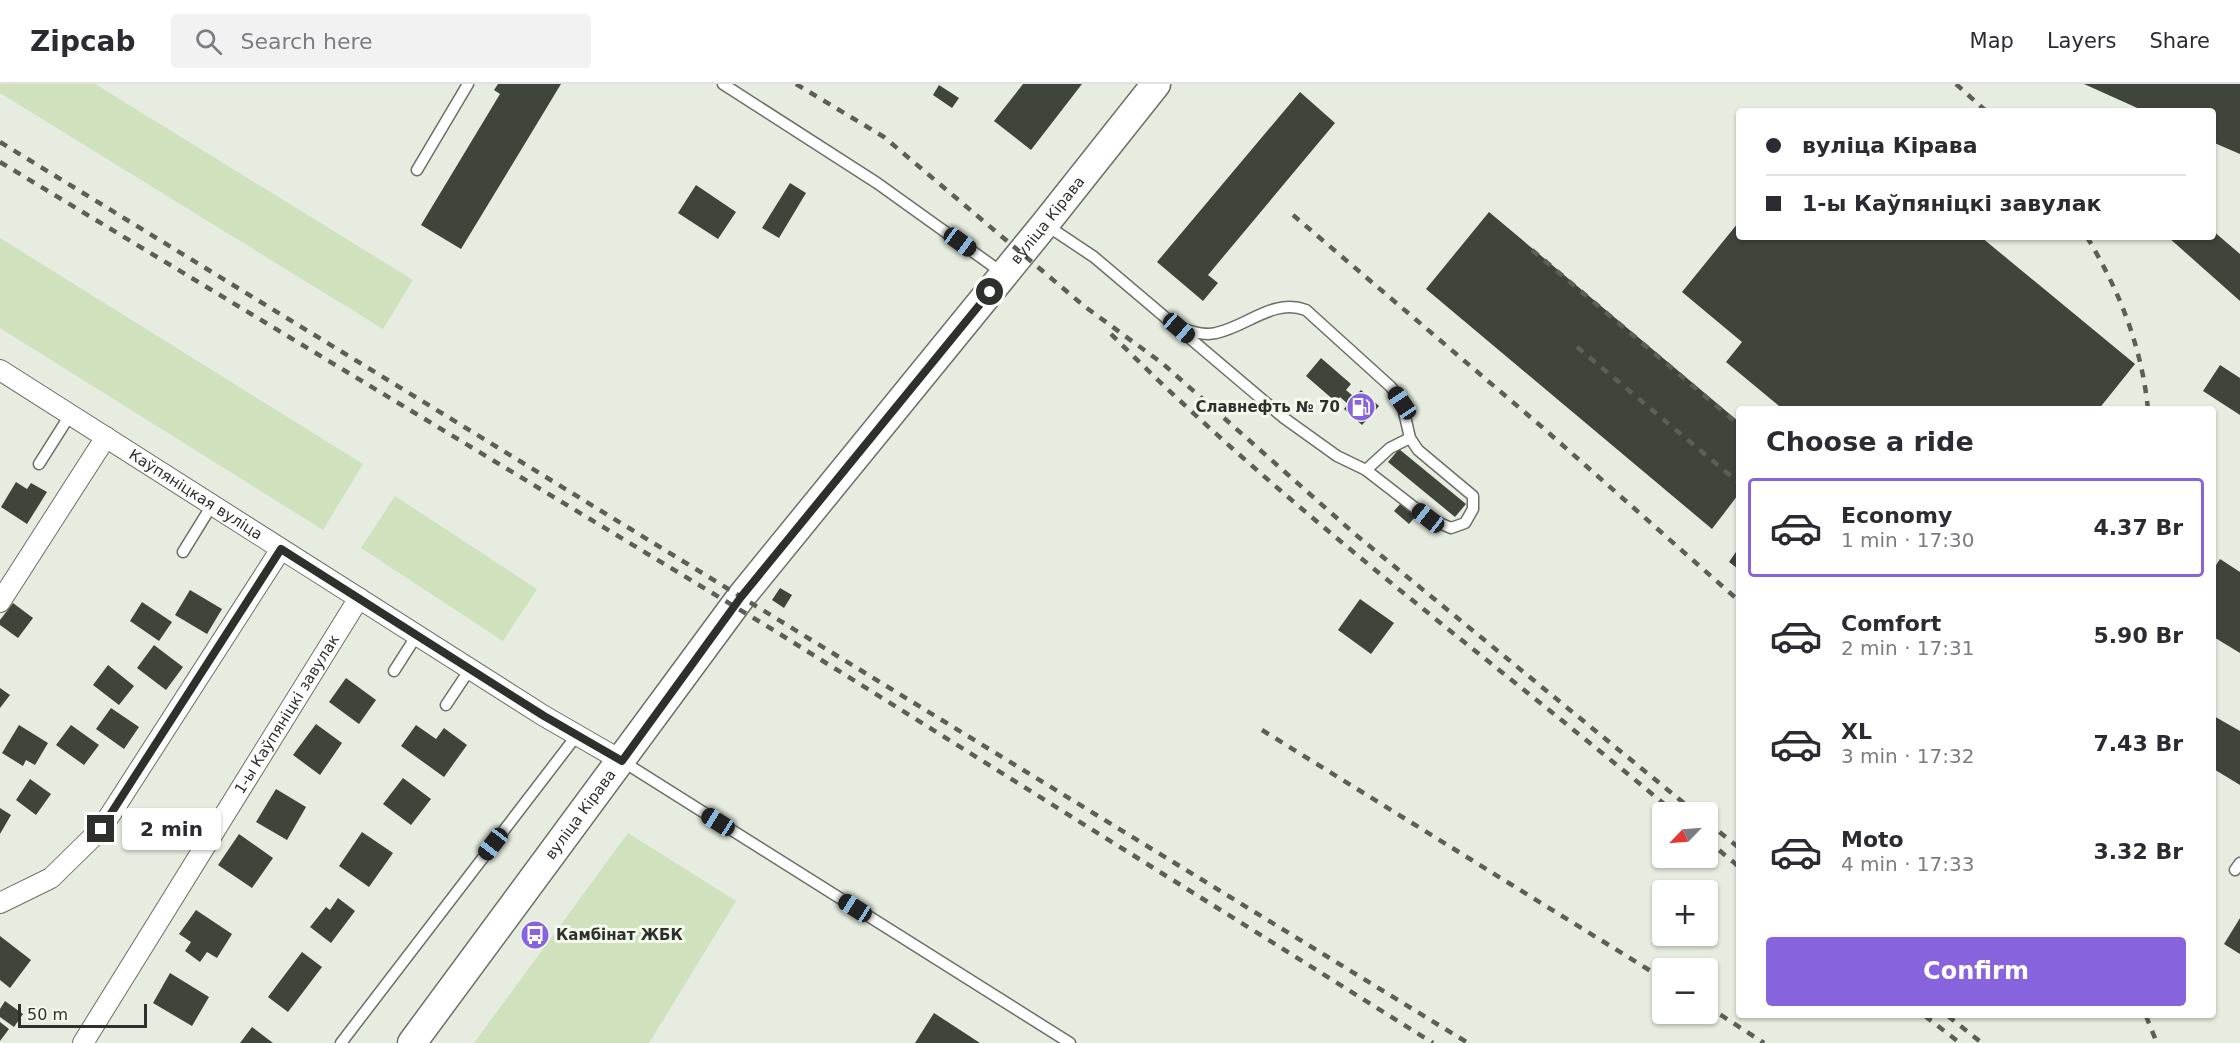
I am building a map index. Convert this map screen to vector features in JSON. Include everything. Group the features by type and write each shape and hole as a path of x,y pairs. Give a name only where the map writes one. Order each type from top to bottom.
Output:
{"main road":[{"name":"вуліца Кірава","path":"412,1043 741,597 1156,84"}],"street":[{"name":"Каўпяніцкая вуліца","path":"0,370 544,716 622,761"},
{"path":"0,602 106,437"},
{"path":"0,903 51,878 101,829 281,549"},
{"name":"1-ы Каўпяніцкі завулак","path":"83,1043 358,598"}],"lane":[{"path":"417,170 468,84"},
{"path":"723,84 877,183 1004,274"},
{"path":"1045,224 1064,240 1094,256 1284,418 1337,456 1366,470 1428,518 1451,528 1465,524 1473,509 1473,496 1418,450 1410,438 1402,403 1391,387 1306,310 1291,305 1283,307 1216,333 1197,333 1179,328"},
{"path":"39,464 70,415"},
{"path":"1366,470 1390,448 1410,438"},
{"path":"183,552 212,505"},
{"path":"394,671 417,635"},
{"path":"446,705 470,669"},
{"path":"340,1043 577,735"},
{"path":"622,761 1070,1043"}],"green space":[{"path":"0,84 95,84 413,280 383,329 0,93"},
{"path":"0,238 363,464 323,530 0,328"},
{"path":"395,496 537,589 503,641 361,548"},
{"path":"628,833 736,901 649,1043 474,1043"}],"building":[{"path":"498,84 561,84 461,249 421,225 500,94 494,90"},
{"path":"1023,84 1082,84 1031,150 994,121"},
{"path":"2084,84 2240,84 2240,154 2216,144 2216,108 2137,108"},
{"path":"939,85 959,98 952,108 933,95"},
{"path":"1300,92 1335,123 1208,275 1218,283 1203,301 1157,262"},
{"path":"790,183 806,193 779,238 762,228"},
{"path":"696,185 736,212 718,239 678,213"},
{"path":"1489,212 1736,419 1736,498 1712,529 1426,289"},
{"path":"1736,225 1736,240 1985,240 2135,364 2101,406 1779,406 1726,362 1742,342 1682,292"},
{"path":"2216,233 2240,254 2240,301 2171,240 2216,240"},
{"path":"1321,358 1351,384 1346,390 1354,397 1361,390 1379,406 1362,425 1344,409 1348,404 1340,397 1336,402 1306,376"},
{"path":"2220,365 2240,378 2240,415 2203,391"},
{"path":"1399,449 1466,504 1455,517 1388,462"},
{"path":"16,482 27,489 31,483 47,492 27,524 1,507"},
{"path":"1401,503 1416,516 1409,524 1394,511"},
{"path":"1736,552 1736,567 1729,562"},
{"path":"2220,559 2240,572 2240,653 2216,638 2216,565"},
{"path":"780,588 792,595 784,608 772,600"},
{"path":"190,590 222,609 207,634 175,615"},
{"path":"1360,599 1394,623 1371,654 1338,630"},
{"path":"142,602 172,622 159,641 130,621"},
{"path":"13,603 33,618 18,638 0,625 0,620"},
{"path":"154,645 183,667 166,690 137,668"},
{"path":"108,665 134,686 119,705 93,685"},
{"path":"346,678 376,700 359,724 329,702"},
{"path":"0,688 10,695 0,708"},
{"path":"111,708 139,727 124,749 96,729"},
{"path":"2216,717 2240,731 2240,785 2216,770"},
{"path":"316,724 342,743 320,775 293,755"},
{"path":"19,725 48,743 35,765 26,760 23,766 2,753"},
{"path":"71,725 99,745 84,765 56,745"},
{"path":"416,725 436,739 444,728 467,745 444,777 401,746"},
{"path":"403,778 431,799 411,825 383,804"},
{"path":"30,779 51,794 36,815 16,800"},
{"path":"276,789 306,807 287,840 256,822"},
{"path":"0,808 11,815 0,834"},
{"path":"362,832 393,853 369,887 339,866"},
{"path":"239,834 273,858 252,888 218,865"},
{"path":"338,898 355,911 331,943 310,927 326,907 330,910"},
{"path":"196,910 232,934 217,958 207,952 200,962 185,951 191,942 179,934"},
{"path":"2240,918 2240,954 2224,944"},
{"path":"0,936 31,960 10,988 0,980"},
{"path":"302,952 322,967 288,1012 268,997"},
{"path":"170,973 209,997 192,1026 153,1003"},
{"path":"5,1001 23,1014 14,1027 0,1017 0,1009"},
{"path":"934,1013 980,1043 915,1043"},
{"path":"0,1022 9,1029 0,1041"},
{"path":"252,1027 273,1043 240,1043"}],"railway":[{"path":"796,84 884,137 1084,306 1162,363 1356,535 1683,802"},
{"path":"1956,84 1983,108"},
{"path":"0,142 1468,1043"},
{"path":"0,162 775,631 1433,1043"},
{"path":"1293,215 1542,427 1736,598"},
{"path":"2089,240 2119,298 2127,320 2140,364 2147,406"},
{"path":"1532,250 1736,422"},
{"path":"1111,334 1177,398 1316,521 1662,802"},
{"path":"1577,347 1736,480"},
{"path":"1262,730 1652,972"},
{"path":"1718,831 1736,845"},
{"path":"1718,849 1736,864"},
{"path":"1718,1013 1764,1043"},
{"path":"1928,1018 1960,1043"},
{"path":"1951,1018 1982,1043"},
{"path":"2147,1018 2157,1043"}],"place":[{"name":"Славнефть № 70","path":"1361,407"},
{"name":"Камбінат ЖБК","path":"535,935"}],"route":[{"path":"101,829 281,549 544,716 622,761 741,597 990,292"}]}
